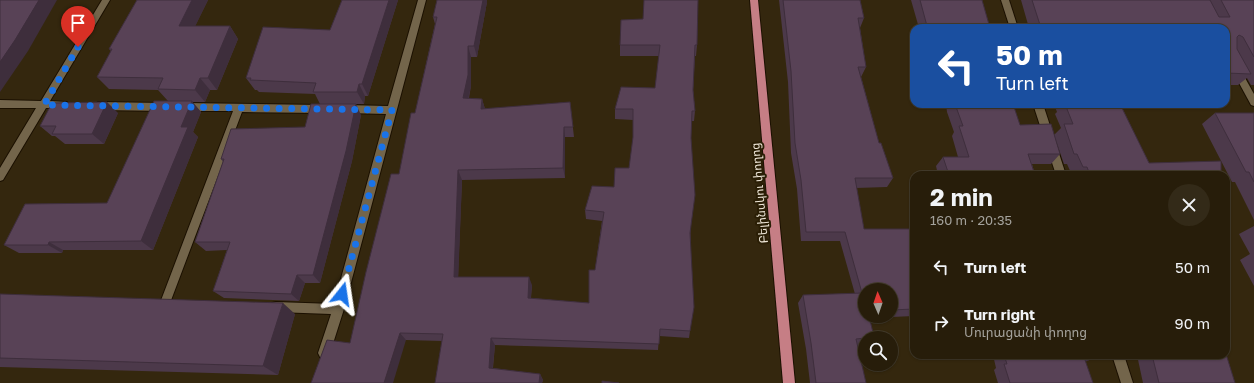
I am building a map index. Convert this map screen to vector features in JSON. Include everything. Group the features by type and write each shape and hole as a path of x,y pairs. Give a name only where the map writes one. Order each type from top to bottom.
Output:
{"main road":[{"name":"Բելինսկու փողոց","path":"754,0 789,383"}],"street":[{"path":"0,178 106,0"},
{"path":"320,362 338,310 422,0"},
{"path":"1005,0 1013,24"},
{"path":"1230,58 1254,102"},
{"path":"0,104 75,106"},
{"path":"90,106 392,110"},
{"path":"165,303 239,108"},
{"path":"1039,108 1060,171"},
{"path":"267,307 338,310"},
{"path":"1119,359 1126,383"}],"building":[{"path":"0,0 39,0 0,62"},
{"path":"137,0 192,0 179,26 230,26 208,78 200,78 195,90 158,89 163,78 97,77 112,49 109,49"},
{"path":"342,0 389,0 362,84 359,84 357,92 313,92 316,83 250,80 251,78 246,78 263,27 330,30"},
{"path":"437,0 483,0 474,46 468,46 468,75 463,98 482,99 481,109 570,102 573,127 564,127 563,168 458,170 454,277 529,277 528,298 589,303 589,270 595,270 604,212 585,210 592,186 614,187 615,168 629,168 633,137 633,109 615,109 621,87 655,88 660,45 620,45 621,20 643,19 644,0 698,0 697,45 695,45 693,90 695,111 692,111 691,138 695,195 690,233 694,307 690,331 660,329 659,344 491,338 489,368 540,374 539,383 435,383 443,334 400,333 384,383 311,383 327,340 350,343 391,174 399,174 411,113 415,113 437,17 433,17"},
{"path":"783,0 860,0 864,18 858,18 866,67 858,67 879,143 881,143 893,178 855,178 864,229 910,229 910,309 898,310 898,283 859,283 845,232 806,232 801,180 795,143 791,71"},
{"path":"920,0 982,0 989,24 926,24"},
{"path":"1032,0 1210,0 1219,17 1230,17 1221,0 1254,0 1254,57 1243,37 1239,35 1237,37 1237,49 1251,74 1230,73 1230,24 1040,24"},
{"path":"154,101 192,101 181,127 188,127 141,241 49,242 48,245 4,245 25,204 107,203"},
{"path":"107,102 92,134 52,134 56,126 40,126 52,103"},
{"path":"311,104 356,104 346,151 313,275 297,275 291,294 213,291 230,242 195,242 224,159 221,159 231,129 305,127"},
{"path":"956,108 1014,108 1020,125 1051,124 1060,154 1028,154 1034,171 948,171 943,157 969,157 959,126 963,126"},
{"path":"1067,108 1122,108 1149,163 1221,161 1221,171 1088,171 1087,167 1083,167 1077,154 1074,154 1064,124 1073,124"},
{"path":"1215,113 1254,113 1254,182 1249,172 1246,172"},
{"path":"858,293 858,323 871,323 873,331 858,331 858,339 856,339 858,348 858,371 863,371 866,383 816,383 803,295"},
{"path":"0,294 283,303 263,366 0,358"},
{"path":"1005,359 1089,359 1085,360 1093,383 1010,383 1004,364 1007,364"},
{"path":"1153,359 1228,359 1235,383 1159,383"},
{"path":"602,381 619,383 602,383"}],"route":[{"path":"78,47 44,105 392,110 342,294"}]}
